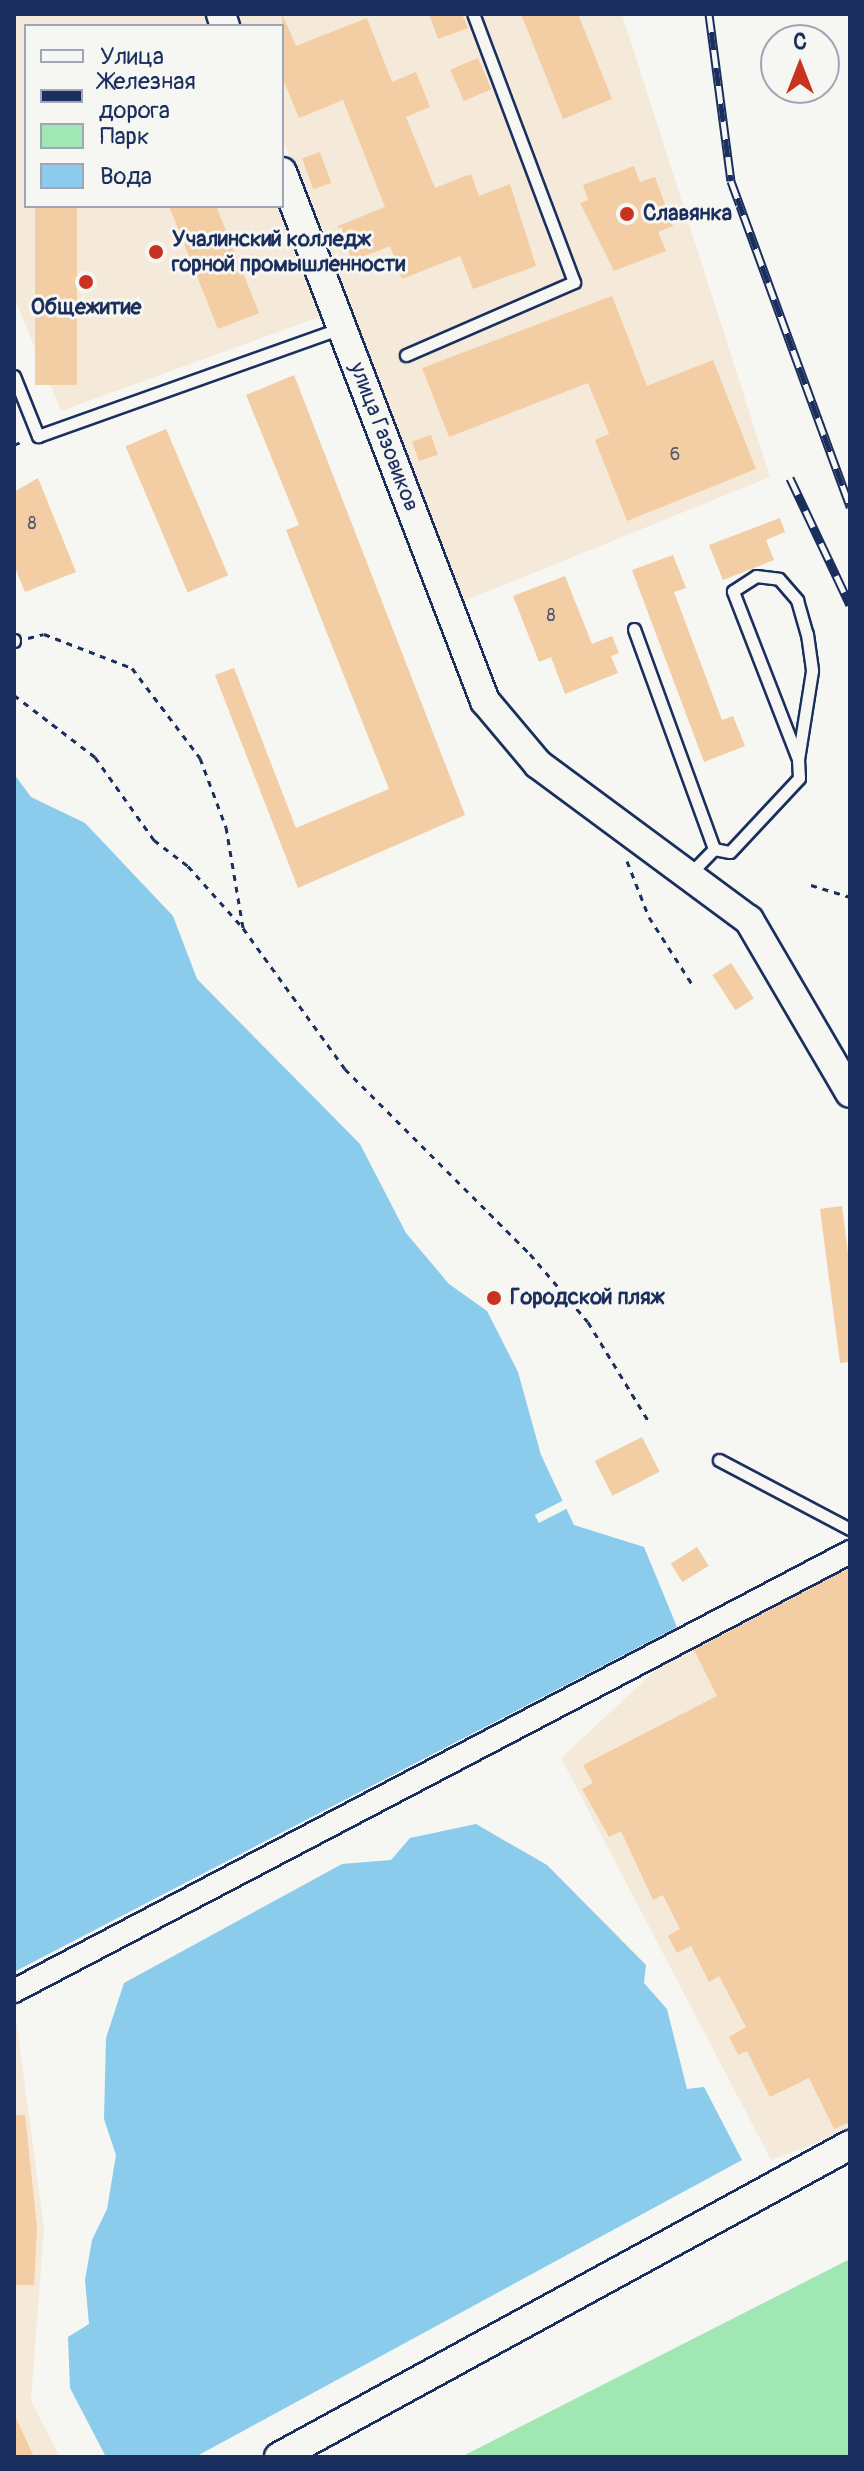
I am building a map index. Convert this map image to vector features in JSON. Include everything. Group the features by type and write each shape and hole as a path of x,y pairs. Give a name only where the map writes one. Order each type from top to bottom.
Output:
{"street":[{"name":"улица Газовиков","path":"284,177 485,701 538,764 687,878 749,920 850,1093"},
{"path":"14,1991 850,1552"},
{"path":"279,2457 850,2145"}],"lane":[{"path":"406,355 574,282 473,14"},
{"path":"14,376 38,436 342,328"},
{"path":"714,849 730,852 799,778 798,759 812,671 807,634 797,600 779,579 756,576 733,591 798,759"},
{"path":"634,629 714,849"},
{"path":"687,878 714,849"},
{"path":"719,1460 850,1529"}],"path":[{"path":"14,640 44,634 132,668 200,758 226,827 243,928"},
{"path":"14,695 95,757 154,840 188,866 243,928 345,1069 530,1254 588,1322 649,1422"},
{"path":"626,831 628,870 649,917 692,984"},
{"path":"811,885 850,897"}],"shaded area":[{"name":"Учалинский колледж горной промышленности","path":"14,14 207,14 210,24 24,24 24,208 281,208 322,316 61,411 14,297"},
{"path":"236,14 622,14 770,477 457,604 284,142 284,24 239,24"},
{"path":"850,1554 850,2130 771,2160 561,1758 687,1641"},
{"path":"14,2004 44,2228 31,2401 60,2457 14,2457"}],"green space":[{"path":"850,2259 850,2457 461,2457"}],"water":[{"path":"14,774 31,797 85,823 173,916 197,979 360,1144 406,1233 449,1284 487,1311 518,1372 541,1455 574,1525 644,1547 677,1627 14,1972"},
{"path":"476,1824 547,1865 646,1965 644,1983 667,2009 687,2089 704,2087 742,2160 195,2457 106,2457 70,2388 68,2337 89,2324 85,2280 92,2240 107,2209 116,2155 104,2119 106,2038 124,1983 342,1864 391,1860 410,1838"}],"pier":[{"path":"566,1499 570,1507 539,1523 535,1515"}],"building":[{"path":"282,14 296,46 367,18 392,82 416,72 430,107 406,117 435,188 471,174 479,196 510,184 536,266 473,289 460,256 402,279 390,246 352,261 338,226 385,207 343,100 299,118 284,82"},
{"path":"429,14 462,14 468,28 438,39"},
{"path":"521,14 578,14 612,99 563,119"},
{"path":"478,58 491,89 464,101 450,70"},
{"path":"320,152 331,183 313,190 302,158"},
{"name":"Славянка","path":"634,166 640,182 655,177 673,226 658,232 666,251 614,271 580,203 588,200 583,185"},
{"path":"35,208 77,208 77,385 35,385"},
{"path":"170,208 217,208 259,313 218,329"},
{"path":"612,296 647,386 713,360 756,469 627,521 595,440 609,434 588,383 449,437 422,368"},
{"path":"294,375 465,815 298,888 215,675 234,668 296,828 389,789 286,530 299,525 246,395"},
{"path":"166,429 228,575 188,593 125,446"},
{"path":"431,435 438,455 419,461 412,442"},
{"path":"38,478 76,572 25,592 14,565 14,492"},
{"path":"780,518 785,532 766,540 774,560 723,580 709,545"},
{"path":"673,555 686,588 674,592 722,720 733,716 745,746 704,762 632,570"},
{"path":"565,576 592,644 612,636 619,653 611,656 618,673 565,694 551,657 539,662 513,596"},
{"path":"731,963 754,998 735,1010 713,975"},
{"path":"842,1206 850,1269 850,1362 840,1363 820,1209"},
{"path":"642,1437 660,1472 612,1496 595,1461"},
{"path":"697,1547 709,1566 682,1582 671,1563"},
{"path":"850,1568 850,2122 834,2129 809,2078 770,2097 747,2051 738,2055 729,2037 746,2027 719,1976 709,1982 691,1946 677,1953 668,1936 680,1929 663,1895 653,1900 621,1831 609,1837 582,1789 593,1783 583,1765 717,1696 694,1650"},
{"path":"14,2115 25,2115 37,2227 34,2285 14,2285"},
{"path":"14,2414 34,2457 14,2457"}],"railway":[{"path":"709,14 731,181 850,507"},
{"path":"790,478 850,605"}],"place":[{"name":"Славянка","path":"627,214"},
{"name":"Учалинский колледж горной промышленности","path":"156,252"},
{"name":"Общежитие","path":"86,282"},
{"name":"Городской пляж","path":"494,1298"}]}
